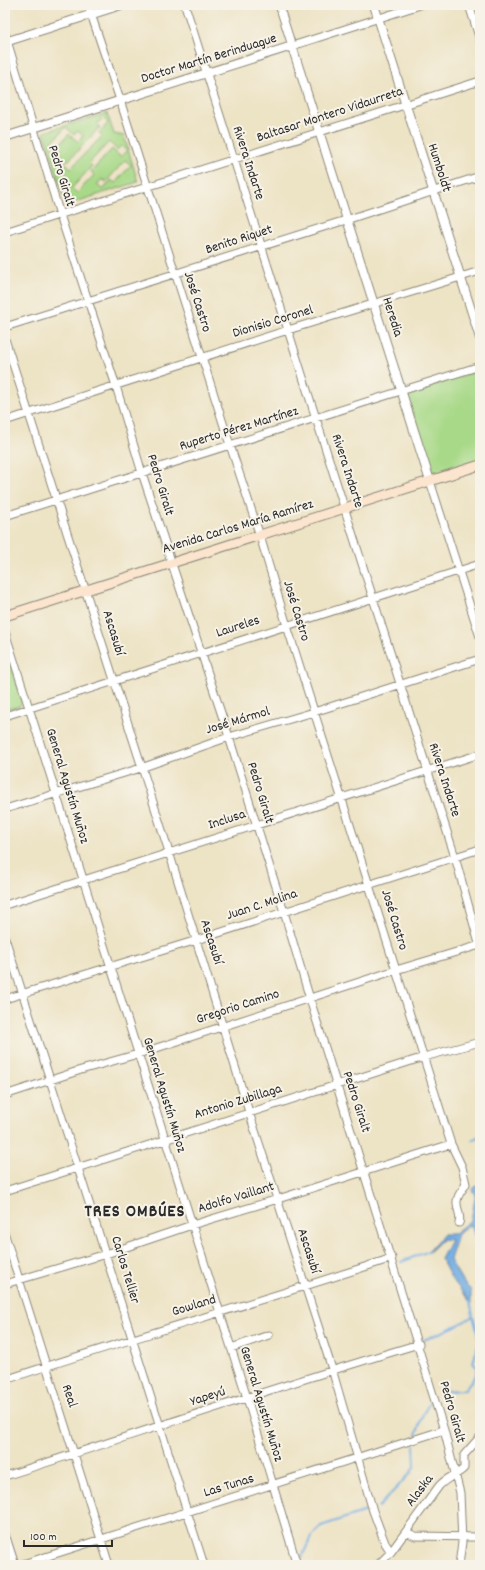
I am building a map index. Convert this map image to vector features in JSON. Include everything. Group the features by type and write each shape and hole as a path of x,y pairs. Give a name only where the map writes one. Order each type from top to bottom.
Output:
{"main road":[{"name":"Avenida Carlos María Ramírez","path":"5,616 480,465"}],"street":[{"name":"José Castro","path":"88,5 260,536 341,798 451,1144 459,1160 466,1180 466,1184 458,1195 457,1201 457,1209 460,1215 459,1223"},
{"path":"6,39 121,5"},
{"name":"Rivera Indarte","path":"185,5 233,160 345,508 399,684 428,770 455,857 480,946"},
{"name":"Heredia","path":"279,5 320,132 346,220 480,637"},
{"name":"Humboldt","path":"374,5 480,338"},
{"name":"Doctor Martín Berinduague","path":"5,136 420,5"},
{"path":"468,5 480,40"},
{"name":"Pedro Giralt","path":"6,39 60,215 116,386 142,473 229,737 419,1344 444,1430 460,1493 462,1538 459,1565"},
{"name":"Baltasar Montero Vidaurreta","path":"5,232 480,81"},
{"name":"Benito Riquet","path":"5,327 346,220 480,176"},
{"name":"Dionisio Coronel","path":"5,421 288,330 480,271"},
{"name":"Ascasubí","path":"5,339 86,590 141,768 170,852 249,1112 332,1369 359,1458 373,1511 385,1543 391,1552"},
{"name":"Ruperto Pérez Martínez","path":"5,516 480,366"},
{"name":"Laureles","path":"5,716 113,680 480,564"},
{"name":"General Agustín Muñoz","path":"5,632 247,1398 297,1565"},
{"name":"José Mármol","path":"5,810 141,768 229,737 314,712 480,659"},
{"name":"Inclusa","path":"5,904 480,754"},
{"name":"Juan C. Molina","path":"5,999 197,940 480,849"},
{"name":"Carlos Tellier","path":"5,938 106,1254 186,1513 204,1565"},
{"name":"Gregorio Camino","path":"5,1095 138,1054 223,1025 396,970 480,946"},
{"name":"Antonio Zubillaga","path":"5,1191 424,1057 480,1042"},
{"name":"Adolfo Vaillant","path":"5,1284 106,1254 192,1225 451,1144"},
{"name":"Real","path":"5,1236 109,1565"},
{"name":"Gowland","path":"5,1380 132,1338 306,1287 392,1258"},
{"path":"231,1348 269,1335"},
{"name":"Yapeyú","path":"5,1476 159,1427 332,1369 419,1344"},
{"name":"Las Tunas","path":"20,1565 273,1486 444,1430"},
{"name":"Alaska","path":"378,1565 391,1552 445,1479 464,1468 464,1454 480,1436"},
{"path":"406,1532 415,1536 462,1538 480,1537"},
{"path":"5,1534 15,1565"}],"green space":[{"path":"107,113 114,134 124,136 138,182 66,205 44,132","holes":["103,118 108,123 99,133 102,136 71,168 63,160 59,164 54,159 59,153 68,161 100,127 97,124","66,127 74,135 78,131 83,136 78,142 69,134 55,149 50,144","109,142 117,150 121,146 127,151 121,157 112,149 91,172 94,175 77,193 72,188 92,166 89,163","125,160 131,165 115,183 111,180 103,190 97,185 102,179 106,182"]},
{"path":"480,370 480,460 436,474 433,473 407,398 410,392"},
{"path":"5,646 22,701 20,706 5,710"}],"water":[{"path":"480,1185 480,1232 475,1237 471,1224 458,1234 450,1260 463,1282 471,1290 471,1303 451,1278 441,1259 451,1240 443,1239 428,1252 444,1234 453,1234 471,1220 476,1193 472,1191 475,1187"}],"waterway":[{"path":"472,1140 480,1136"},
{"path":"401,1262 429,1251"},
{"path":"443,1391 465,1390 476,1375 478,1368 473,1363 479,1342 470,1301"},
{"path":"424,1340 460,1324 473,1316"},
{"path":"416,1435 423,1414 430,1402"},
{"path":"378,1507 410,1474 415,1465 414,1445"},
{"path":"302,1557 311,1537 321,1526 369,1510"}],"district":[{"name":"TRES OMBÚES","path":"135,1212"}]}
